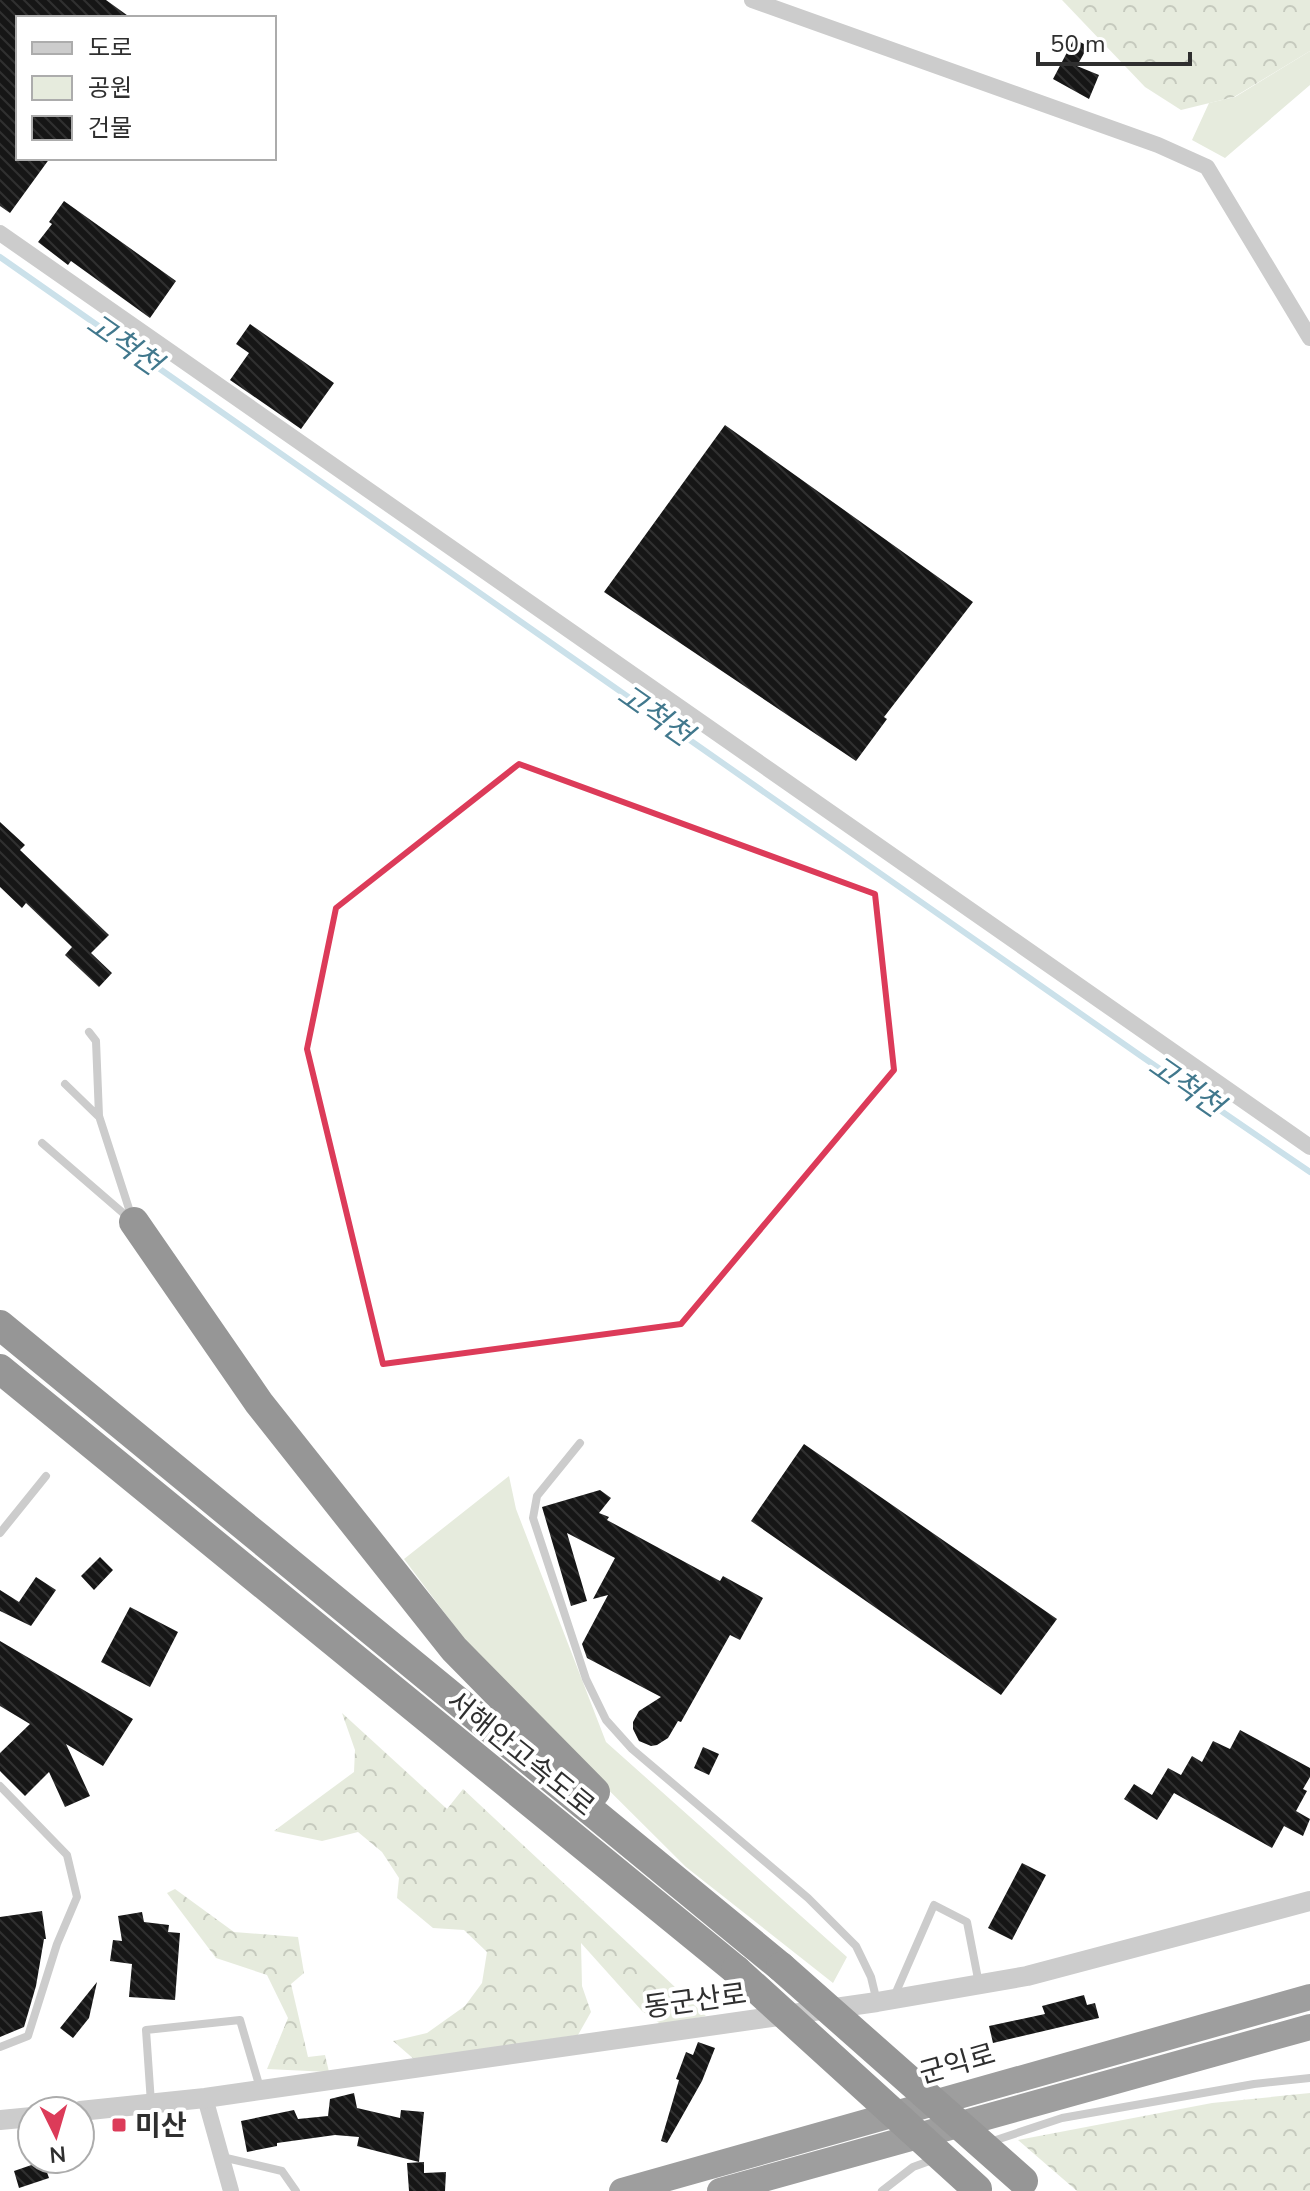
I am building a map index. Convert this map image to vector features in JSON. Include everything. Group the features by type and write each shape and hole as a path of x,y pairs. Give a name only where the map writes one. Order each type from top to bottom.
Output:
{"highway":[{"path":"134,1222 259,1403 454,1649 705,1904"},
{"name":"서해안고속도로","path":"0,1325 781,1967 1029,2186"},
{"name":"서해안고속도로","path":"0,1369 736,1970 978,2190"},
{"name":"군익로","path":"622,2191 1310,1997"},
{"path":"720,2191 1310,2027"}],"street":[{"path":"752,0 1158,145 1207,167 1310,338"},
{"path":"0,233 1310,1147"},
{"name":"동군산로","path":"96,2109 205,2098 885,2001 1027,1976 1310,1901"},
{"path":"205,2098 231,2191"}],"lane":[{"path":"89,1032 96,1041 99,1116 134,1222"},
{"path":"65,1084 99,1116"},
{"path":"42,1143 134,1222"},
{"path":"580,1443 537,1496 533,1518 586,1679 606,1720 632,1749 808,1898 856,1946 885,2001"},
{"path":"0,1533 46,1476"},
{"path":"0,1786 67,1855 77,1897 57,1944 28,2036 0,2047"},
{"path":"885,2001 934,1905 967,1922 979,1984"},
{"path":"151,2104 146,2030 240,2020 261,2090"},
{"path":"972,2147 1062,2118 1254,2084 1310,2078"},
{"path":"882,2191 913,2167 957,2152"},
{"path":"222,2157 282,2171 296,2191"}],"highlighted area":[{"path":"519,764 875,894 894,1070 681,1324 383,1364 307,1049 336,908"}],"green space":[{"path":"1062,0 1310,0 1310,51 1234,97 1181,110 1145,87"},
{"path":"1310,51 1310,85 1225,158 1192,140 1209,103 1235,97"},
{"path":"509,1476 516,1509 606,1742 847,1957 833,1983 686,1867 486,1668 404,1559"},
{"path":"342,1713 447,1809 463,1789 706,2016 662,2025 642,2011 581,1943 582,1986 591,2012 578,2035 415,2060 393,2041 427,2033 465,2006 482,1983 487,1952 464,1930 433,1928 397,1898 399,1878 382,1852 358,1832 322,1841 274,1831 354,1772 355,1750"},
{"path":"175,1889 234,1932 298,1937 304,1973 291,1984 308,2057 325,2055 329,2072 267,2069 288,2018 267,1975 216,1958 167,1893"},
{"path":"1310,2093 1310,2191 1077,2191 1018,2140 1212,2103"}],"building":[{"path":"0,0 106,0 128,16 16,16 16,160 49,160 10,213 0,206"},
{"path":"1074,39 1088,46 1077,66 1099,75 1089,99 1053,79"},
{"path":"64,201 176,281 150,318 71,261 68,265 38,242"},
{"path":"250,324 334,383 301,429 230,380 249,353 236,344"},
{"path":"725,425 973,602 884,717 887,719 856,761 604,592"},
{"path":"0,822 25,845 20,850 109,935 91,953 112,973 99,987 65,955 72,947 26,903 22,908 0,887"},
{"path":"804,1444 1057,1619 1001,1695 751,1521"},
{"path":"600,1490 611,1498 599,1513 609,1517 607,1520 720,1581 723,1576 763,1598 740,1640 730,1635 681,1722 678,1721 668,1738 657,1745 639,1741 633,1722 639,1711 661,1697 587,1658 582,1644 608,1595 593,1599 615,1558 567,1533 587,1601 571,1606 542,1507"},
{"path":"100,1557 113,1570 94,1590 81,1576"},
{"path":"36,1577 56,1590 31,1626 0,1611 0,1590 19,1602"},
{"path":"130,1607 178,1632 150,1687 101,1662"},
{"path":"0,1641 133,1719 103,1766 66,1744 90,1796 65,1807 49,1772 25,1796 0,1771 0,1753 30,1724 0,1706"},
{"path":"1240,1730 1310,1768 1310,1777 1303,1789 1307,1791 1296,1811 1310,1819 1303,1836 1284,1826 1272,1848 1174,1793 1157,1820 1124,1799 1134,1784 1152,1795 1168,1768 1181,1775 1192,1756 1202,1762 1213,1741 1230,1749"},
{"path":"703,1747 719,1754 709,1775 694,1768"},
{"path":"1022,1863 1046,1875 1012,1940 988,1928"},
{"path":"42,1911 46,1939 24,2027 0,2037 0,1917"},
{"path":"142,1912 144,1922 169,1925 168,1932 180,1933 175,2000 129,1997 132,1964 110,1961 113,1940 122,1941 118,1916"},
{"path":"97,1982 89,2018 73,2038 60,2028"},
{"path":"1084,1995 1087,2005 1095,2003 1099,2018 993,2043 989,2026 1045,2014 1042,2006"},
{"path":"698,2042 715,2048 702,2081 667,2143 661,2141 686,2052 693,2055"},
{"path":"354,2093 357,2108 400,2118 401,2110 424,2112 419,2162 357,2146 359,2137 335,2135 277,2143 277,2146 247,2152 241,2121 294,2110 298,2119 328,2116 330,2099"},
{"path":"424,2162 424,2173 446,2172 445,2191 409,2191 407,2163"},
{"path":"14,2171 16,2175 48,2175 49,2178 19,2188"}],"waterway":[{"name":"고척천","path":"0,257 1310,1172"}],"place":[{"name":"미산","path":"119,2125"}]}
